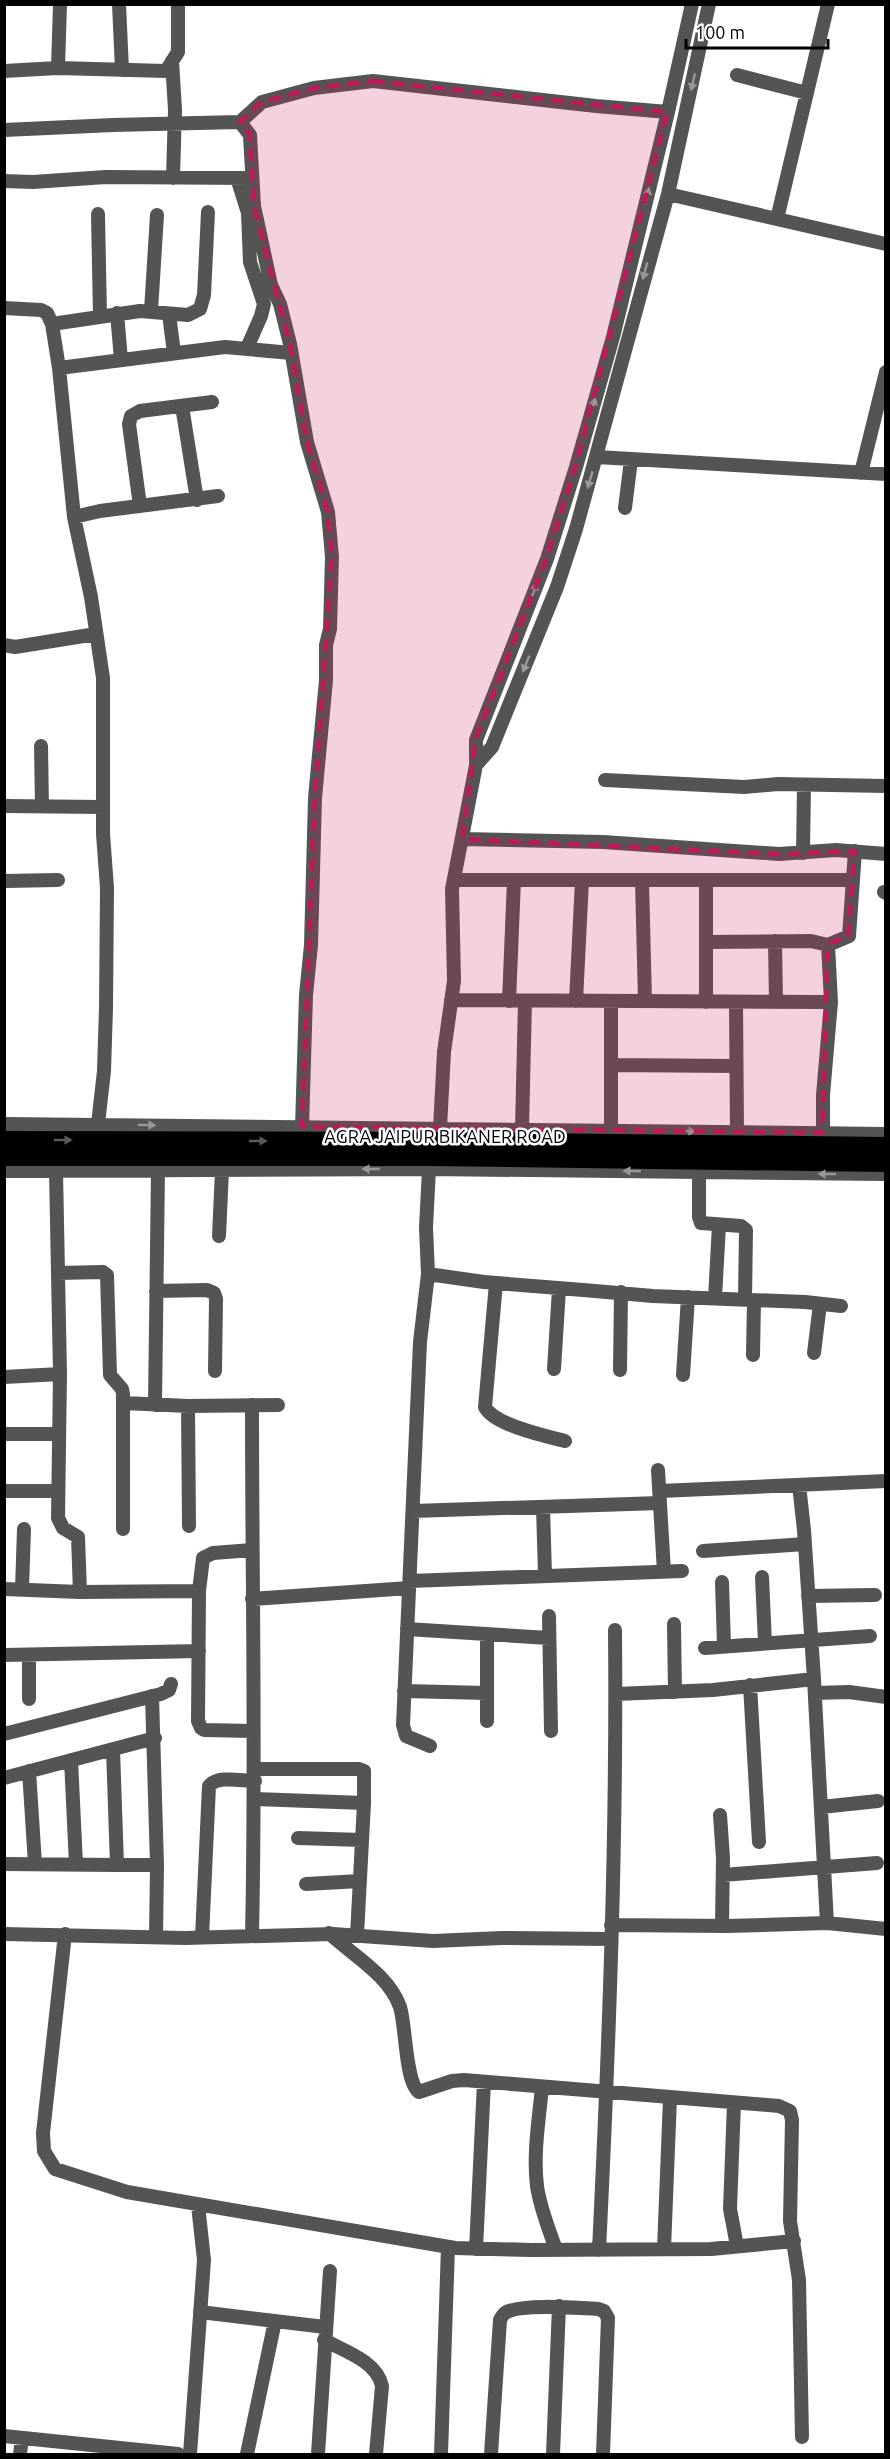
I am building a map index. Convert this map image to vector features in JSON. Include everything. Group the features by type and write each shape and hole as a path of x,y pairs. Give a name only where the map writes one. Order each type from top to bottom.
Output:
{"highway":[{"name":"AGRA JAIPUR BIKANER ROAD","path":"4,1140 452,1141 885,1146"},
{"name":"AGRA JAIPUR BIKANER ROAD","path":"4,1157 430,1157 885,1163"}],"street":[{"path":"58,68 60,4"},
{"path":"119,4 122,70"},
{"path":"4,71 58,68 166,71 178,52 178,4"},
{"path":"777,219 828,4"},
{"path":"440,1128 444,1052 454,981 452,889 476,765 476,740 547,559 613,337 692,6 708,8 668,194 576,529 557,587 492,747 476,765"},
{"path":"172,61 173,178"},
{"path":"737,75 807,93"},
{"path":"4,130 240,122 262,102 314,88 373,81 596,106 668,111"},
{"path":"240,122 250,135 244,178 250,262 264,304 247,348"},
{"path":"4,181 33,182 106,177 244,178"},
{"path":"244,178 254,206 271,285 280,304 307,442 328,512 333,582 315,798 311,945 306,995 302,1127"},
{"path":"668,194 885,244"},
{"path":"52,324 117,313 151,311 188,315 200,309 208,213"},
{"path":"98,214 100,316"},
{"path":"151,311 157,215"},
{"path":"4,308 41,310 47,313 52,324 60,368 74,517 102,678 103,807 107,888 106,1008 104,1071 98,1124"},
{"path":"117,313 121,360"},
{"path":"169,314 174,353"},
{"path":"60,368 225,347 291,353"},
{"path":"861,473 885,372"},
{"path":"140,506 129,424 131,416 140,411 212,402"},
{"path":"182,406 197,500"},
{"path":"597,458 885,474"},
{"path":"625,508 631,460"},
{"path":"74,517 100,511 218,496"},
{"path":"558,523 576,529"},
{"path":"4,645 15,647 96,634"},
{"path":"41,746 42,806"},
{"path":"606,780 744,787 778,784 885,786"},
{"path":"803,852 804,784"},
{"path":"4,806 103,807"},
{"path":"463,839 603,842 779,854 855,851 885,854"},
{"path":"707,942 811,941 828,945 849,936 855,851"},
{"path":"4,881 58,880"},
{"path":"454,880 853,880"},
{"path":"509,1001 514,880"},
{"path":"576,1001 582,880"},
{"path":"642,881 645,1002"},
{"path":"706,881 706,1002"},
{"path":"775,941 776,1002"},
{"path":"823,1133 823,1095 831,1002 828,945"},
{"path":"452,1000 831,1002"},
{"path":"522,1129 525,1001"},
{"path":"610,1131 611,1001"},
{"path":"736,1002 737,1132"},
{"path":"611,1065 735,1066"},
{"path":"4,1124 885,1134"},
{"path":"429,1169 426,1227 428,1274 420,1342 403,1725 406,1736 430,1746"},
{"path":"4,1171 429,1169 885,1174"},
{"path":"155,1405 158,1170"},
{"path":"219,1236 222,1170"},
{"path":"56,1171 60,1374 59,1522 63,1528 76,1534 79,1542 80,1592"},
{"path":"699,1172 700,1221 704,1224 741,1226 746,1230 753,1355"},
{"path":"715,1298 719,1225"},
{"path":"58,1273 106,1274 110,1375 122,1389 124,1403 123,1529"},
{"path":"428,1274 496,1283 653,1296 688,1296 841,1306"},
{"path":"496,1283 485,1407 499,1419 534,1433 565,1441"},
{"path":"554,1369 559,1288"},
{"path":"156,1291 207,1290 214,1293 216,1299 215,1371"},
{"path":"620,1370 621,1292"},
{"path":"683,1375 688,1296"},
{"path":"814,1353 820,1304"},
{"path":"4,1377 60,1374"},
{"path":"124,1403 188,1406 278,1405"},
{"path":"252,1405 255,1775 252,1935"},
{"path":"188,1406 189,1526"},
{"path":"4,1434 59,1434"},
{"path":"658,1470 664,1572"},
{"path":"413,1511 543,1507 799,1485 885,1481"},
{"path":"799,1485 815,1686 827,1923"},
{"path":"4,1491 58,1491"},
{"path":"543,1507 544,1575"},
{"path":"22,1589 24,1529"},
{"path":"703,1551 805,1544"},
{"path":"252,1550 206,1555 202,1562 198,1721 201,1728 214,1731 253,1731"},
{"path":"252,1599 544,1575 682,1571"},
{"path":"762,1577 765,1643"},
{"path":"722,1582 724,1646"},
{"path":"4,1589 80,1592 200,1591"},
{"path":"808,1596 874,1595"},
{"path":"549,1616 551,1731"},
{"path":"674,1624 675,1692"},
{"path":"407,1629 549,1638"},
{"path":"599,2250 607,2092 616,1771 615,1630"},
{"path":"487,1634 487,1721"},
{"path":"705,1648 870,1636"},
{"path":"4,1655 199,1651"},
{"path":"29,1655 29,1699"},
{"path":"4,1734 166,1692 171,1684"},
{"path":"750,1686 759,1842"},
{"path":"616,1694 750,1686 815,1686 885,1697"},
{"path":"404,1691 487,1692"},
{"path":"152,1696 155,1738 156,1937"},
{"path":"4,1778 155,1738"},
{"path":"113,1749 117,1865"},
{"path":"71,1760 76,1864"},
{"path":"202,1938 209,1786 212,1782 255,1775 362,1769 365,1778 357,1935"},
{"path":"29,1771 35,1864"},
{"path":"255,1798 364,1803"},
{"path":"821,1807 878,1801"},
{"path":"720,1815 723,1875 722,1926"},
{"path":"298,1838 363,1840"},
{"path":"723,1875 877,1863"},
{"path":"4,1864 157,1865"},
{"path":"306,1884 360,1881"},
{"path":"4,1934 202,1938 329,1934 433,1941 827,1923 885,1929"},
{"path":"65,1934 43,2133 44,2151 55,2169 127,2192 448,2247 556,2250 664,2249 794,2241"},
{"path":"329,1934 387,1983 394,1994 400,2006 411,2080 416,2090 424,2092 452,2081 484,2082 779,2106 790,2111 792,2120 790,2221 801,2304 802,2437"},
{"path":"476,2249 484,2082"},
{"path":"542,2087 535,2164 540,2203 556,2250"},
{"path":"664,2249 670,2098"},
{"path":"734,2103 730,2209 737,2246"},
{"path":"190,2454 204,2260 198,2205"},
{"path":"441,2454 448,2247"},
{"path":"318,2454 330,2271"},
{"path":"491,2454 500,2320 504,2313 514,2309 559,2306 598,2308 604,2311 608,2318 603,2454"},
{"path":"553,2454 559,2306"},
{"path":"200,2312 275,2321 325,2334 373,2367 380,2375 382,2386 376,2454"},
{"path":"247,2454 275,2321"},
{"path":"4,2436 178,2454"},
{"path":"20,2454 22,2438"}],"highlighted area":[{"path":"373,81 668,112 576,467 547,559 476,740 463,839 779,854 855,851 849,936 828,945 823,1133 302,1127 315,798 332,557 328,512 307,442 290,344 254,206 250,135 240,122 262,102 314,88"}]}
